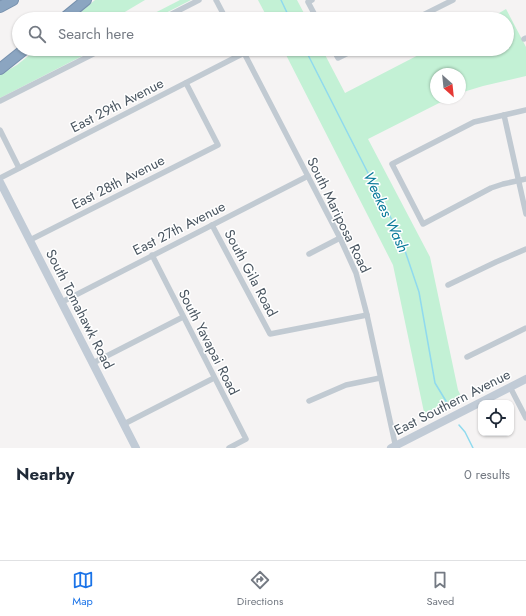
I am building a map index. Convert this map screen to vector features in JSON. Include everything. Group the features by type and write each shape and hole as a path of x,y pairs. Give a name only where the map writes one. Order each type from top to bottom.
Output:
{"highway":[{"path":"0,7 13,0"},
{"path":"71,12 86,0"},
{"path":"0,69 16,56"}],"main road":[{"name":"South Tomahawk Road","path":"0,182 136,448"},
{"name":"East Southern Avenue","path":"394,447 526,379"}],"street":[{"path":"176,12 199,0"},
{"path":"216,0 222,12"},
{"path":"429,12 453,0"},
{"path":"310,1 314,12"},
{"path":"0,101 89,56"},
{"name":"East 29th Avenue","path":"0,178 186,83 234,56"},
{"name":"South Mariposa Road","path":"246,56 340,238 356,273 367,315 394,447"},
{"name":"East 28th Avenue","path":"30,240 218,145 186,83"},
{"path":"526,110 474,122 392,164 423,224 491,188 526,179"},
{"path":"504,115 526,214"},
{"path":"0,130 19,168"},
{"name":"East 27th Avenue","path":"62,302 308,176"},
{"name":"South Gila Road","path":"212,225 270,334 367,315"},
{"path":"309,254 340,238"},
{"path":"448,285 526,249"},
{"name":"South Yavapai Road","path":"152,255 246,439 229,448"},
{"path":"93,364 183,317"},
{"path":"468,357 526,328"},
{"path":"124,424 214,378"},
{"path":"309,401 346,385 380,378"},
{"path":"510,387 526,418"}],"green space":[{"path":"95,0 145,0 125,12 81,12"},
{"path":"180,0 191,0 168,12 157,12"},
{"path":"258,0 297,0 303,12 264,12"},
{"path":"506,9 508,12 501,12"},
{"path":"514,24 526,47 526,76 466,91 466,68 430,68 430,104 437,104 368,139 430,257 458,390 462,398 425,417 393,265 287,56 326,56 345,93 416,56 514,56"},
{"path":"28,56 82,56 0,98 0,75"}],"waterway":[{"name":"Weekes Wash","path":"281,0 287,12"},
{"name":"Weekes Wash","path":"309,56 400,236 419,292 435,383 449,406"},
{"name":"Weekes Wash","path":"459,425 465,432 473,448"}]}
